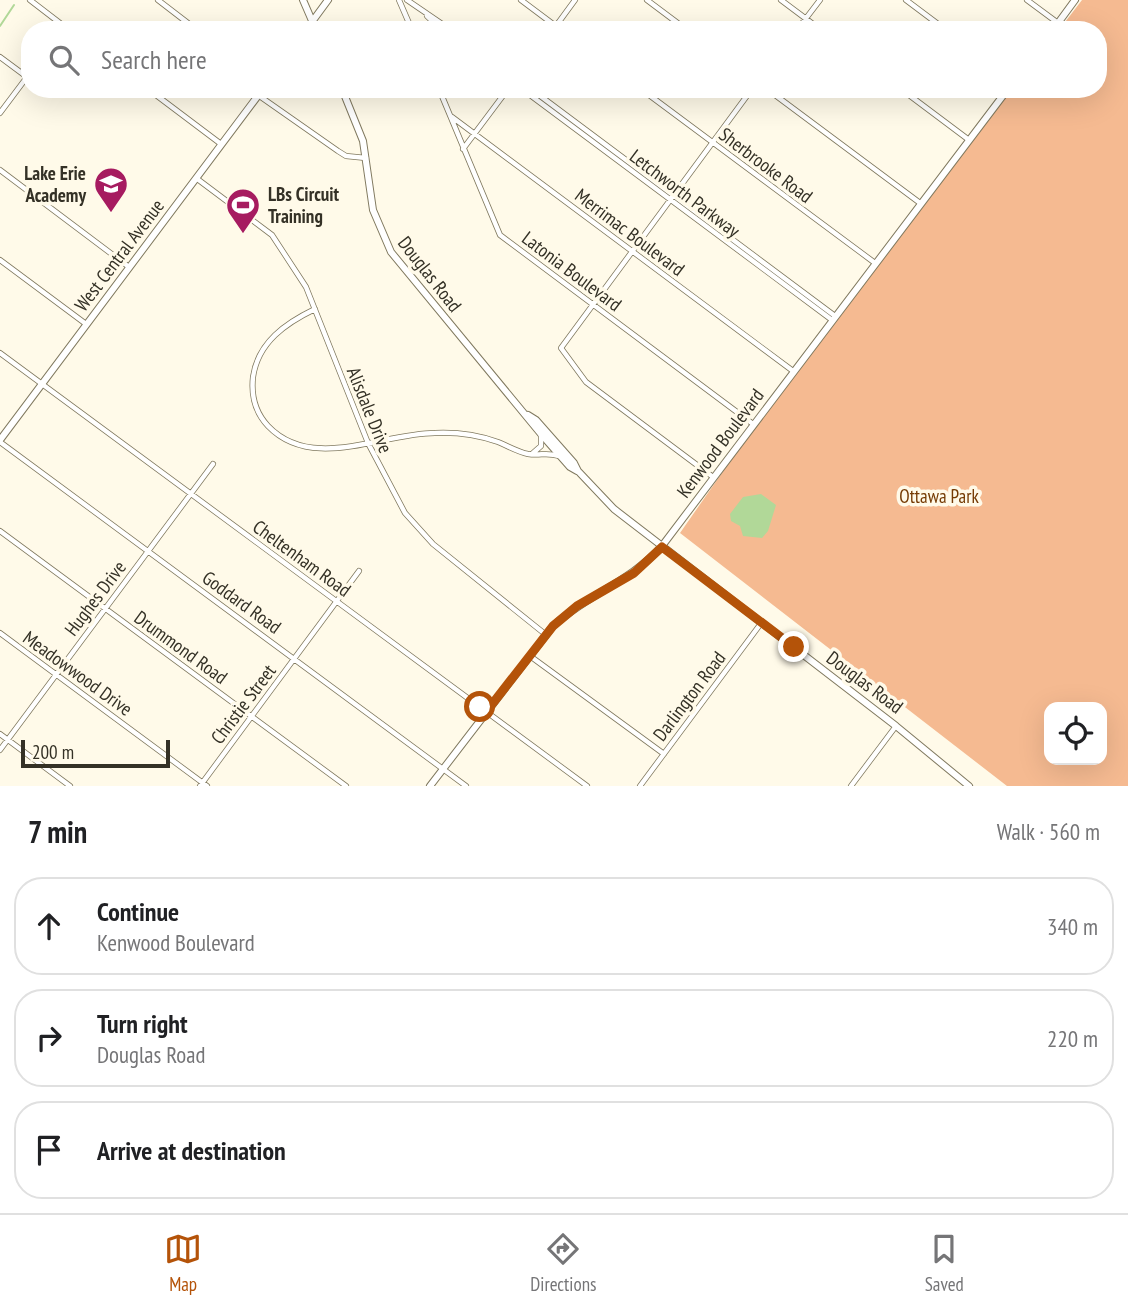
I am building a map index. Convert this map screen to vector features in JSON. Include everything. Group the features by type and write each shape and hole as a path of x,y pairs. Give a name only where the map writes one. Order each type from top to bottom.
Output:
{"street":[{"path":"30,0 55,21"},
{"path":"158,0 185,21"},
{"path":"303,0 312,21 328,0"},
{"path":"399,0 408,21"},
{"path":"407,0 432,21"},
{"path":"521,0 546,21"},
{"path":"559,21 575,0"},
{"path":"647,0 675,21"},
{"path":"780,0 809,21"},
{"path":"806,19 820,0"},
{"path":"906,0 934,21"},
{"path":"1027,0 1055,21"},
{"path":"1059,21 1075,0"},
{"path":"421,11 437,21"},
{"path":"0,57 21,70"},
{"path":"0,113 21,84"},
{"path":"160,98 221,145"},
{"name":"West Central Avenue","path":"0,441 256,98"},
{"path":"269,98 346,156 366,158"},
{"name":"Douglas Road","path":"346,98 363,141 373,209 391,252 410,279 578,471 607,503 896,726 969,786"},
{"name":"Latonia Boulevard","path":"443,98 500,235 753,424"},
{"path":"463,149 501,98"},
{"name":"Letchworth Parkway","path":"534,98 672,197"},
{"name":"Letchworth Parkway","path":"543,98 834,318"},
{"name":"Sherbrooke Road","path":"653,98 875,263"},
{"path":"713,477 586,382 561,348 745,98"},
{"path":"779,98 920,203"},
{"path":"913,98 969,140"},
{"name":"Kenwood Boulevard","path":"430,786 545,635 577,606 634,573 662,547 1001,98"},
{"name":"Merrimac Boulevard","path":"450,116 793,371"},
{"path":"0,170 129,267"},
{"name":"Alisdale Drive","path":"196,178 272,235 306,287 368,443 394,495 433,544 545,635"},
{"path":"0,260 86,324"},
{"path":"315,309 285,326 262,351 253,382 256,410 278,436 295,444 330,448 412,434 446,433 484,438 533,454 548,452 560,457"},
{"name":"Cheltenham Road","path":"0,353 587,786"},
{"name":"Douglas Road","path":"528,415 560,457 578,471"},
{"path":"533,454 541,446 541,434"},
{"name":"Goddard Road","path":"0,441 466,786"},
{"name":"Hughes Drive","path":"0,750 212,464"},
{"name":"Drummond Road","path":"0,531 346,786"},
{"name":"Christie Street","path":"203,785 359,571"},
{"name":"Darlington Road","path":"640,786 761,622"},
{"name":"Meadowwood Drive","path":"0,633 203,785"},
{"path":"530,655 664,754"},
{"path":"851,786 896,726"},
{"path":"0,734 70,786"}],"green space":[{"name":"Ottawa Park","path":"1082,0 1128,0 1128,786 1007,786 680,533 738,450 1005,98 1107,98 1107,21 1066,21"}],"shaded area":[{"path":"761,494 776,505 768,531 762,538 743,536 740,526 731,521 730,514 743,497"}],"waterway":[{"path":"0,26 14,5"}],"place":[{"name":"Lake Erie Academy","path":"111,214"},
{"name":"LBs Circuit Training","path":"243,235"}],"route":[{"path":"480,707 486,712 545,635 562,618 577,606 634,573 662,547 794,647"}]}
